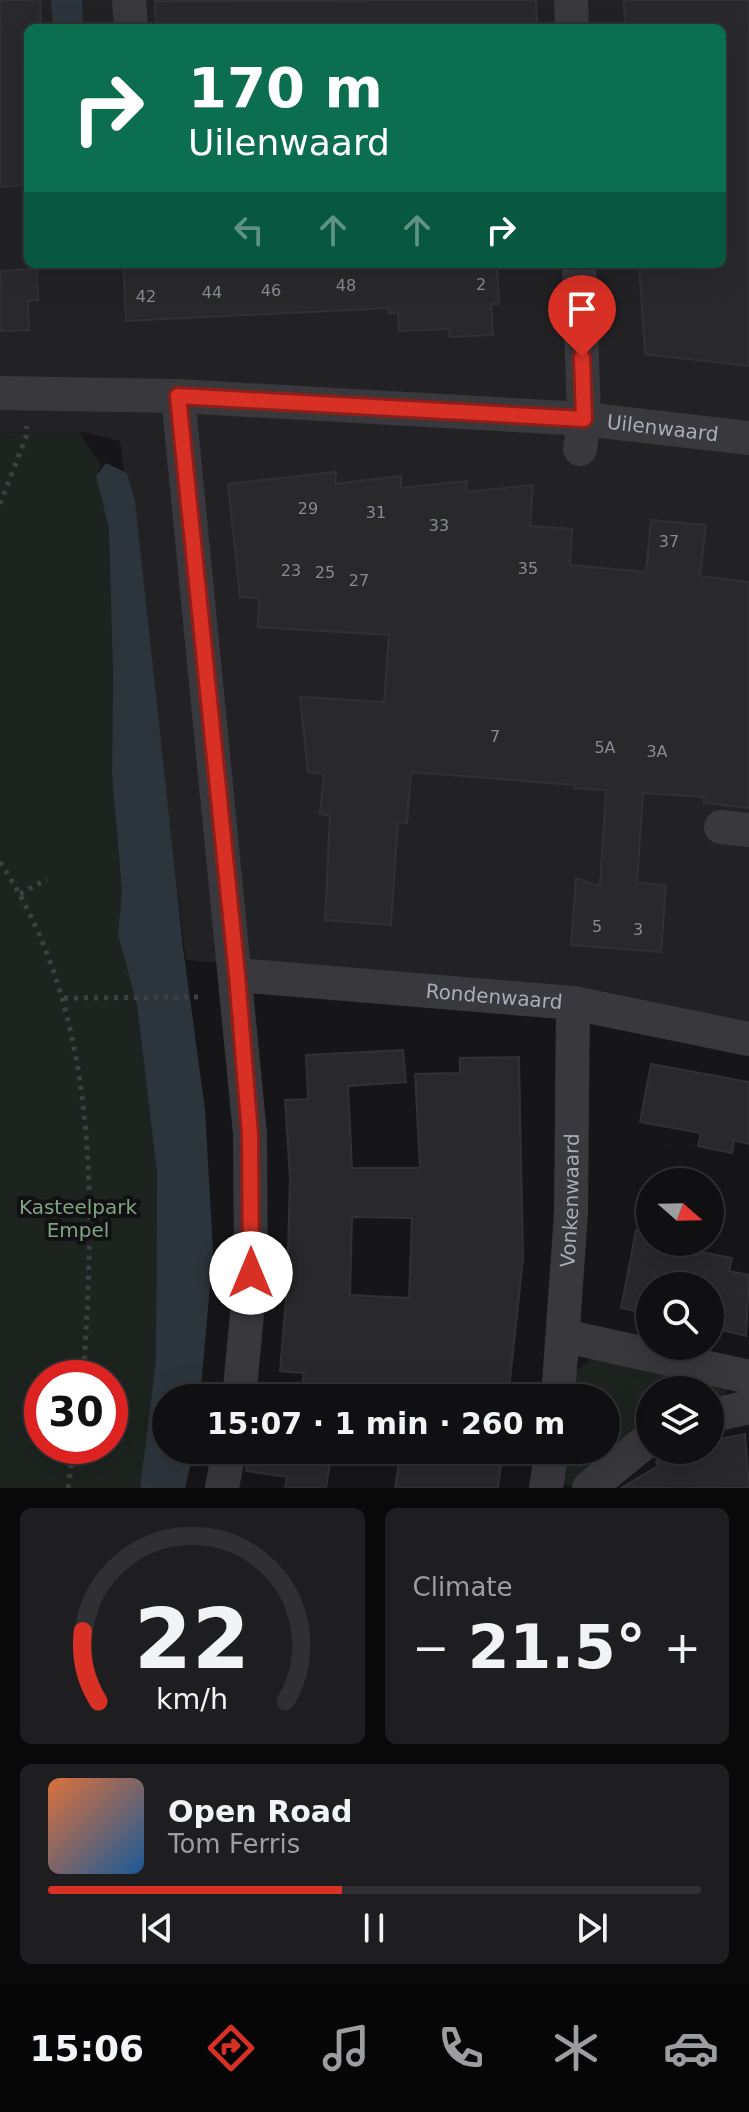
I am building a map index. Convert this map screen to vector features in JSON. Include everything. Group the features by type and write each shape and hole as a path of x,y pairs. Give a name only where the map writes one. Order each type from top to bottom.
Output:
{"street":[{"path":"129,0 131,24"},
{"path":"571,0 572,24"},
{"path":"579,268 582,434"},
{"name":"Uilenwaard","path":"14,392 178,396 582,434 749,438"},
{"path":"178,396 250,1134 251,1273 240,1384"},
{"name":"Rondenwaard","path":"237,986 573,1003 749,1039"},
{"name":"Vonkenwaard","path":"560,1384 571,1213 573,1003"},
{"path":"565,1336 749,1377"},
{"path":"724,1413 749,1407"},
{"path":"589,1488 636,1449"},
{"path":"222,1488 226,1464"},
{"path":"546,1488 550,1464"}],"path":[{"path":"0,504 26,437 14,392"},
{"path":"0,862 42,939 64,998 80,1080 91,1182 84,1360"},
{"path":"20,894 47,879"},
{"path":"64,998 237,986"},
{"path":"68,1488 71,1464"}],"shaded area":[{"path":"0,0 749,0 749,1022 565,988 186,960 120,441 78,431 0,433"},
{"path":"51,0 82,0 83,24 53,24"},
{"path":"106,463 127,473 135,501 183,947 205,1110 213,1251 201,1384 153,1384 156,1360 157,1173 137,1005 118,935 122,891 112,775 109,529 96,476"},
{"path":"152,1392 152,1464 191,1464 185,1488 140,1488"}],"green space":[{"name":"Kasteelpark Empel","path":"78,431 101,465 96,476 109,529 112,775 122,891 118,935 137,1005 157,1173 156,1360 140,1488 0,1488 0,433"},
{"path":"594,1357 684,1376 636,1376 636,1439 620,1452 620,1384 575,1384 578,1369"},
{"path":"564,1464 606,1464 577,1488 562,1483"}],"building":[{"path":"0,0 40,0 41,24 24,24 24,185 0,187"},
{"path":"536,0 537,24 156,24 155,1"},
{"path":"624,0 749,0 749,366 645,354 639,268 726,268 726,24 625,24"},
{"path":"123,268 497,268 499,304 491,304 493,335 450,337 449,329 399,331 398,313 389,313 388,308 126,321"},
{"path":"37,269 38,300 28,301 29,330 0,331 0,271"},
{"path":"336,472 335,484 401,476 401,488 467,481 466,492 533,485 530,526 572,529 570,565 646,572 651,520 706,525 700,576 749,582 749,808 704,803 704,797 643,793 637,883 666,885 661,952 571,945 576,878 600,886 606,790 574,788 575,785 411,772 407,823 398,822 391,925 325,920 330,816 320,814 324,774 308,772 300,697 384,702 389,635 258,627 259,598 240,597 228,484"},
{"path":"403,1050 406,1082 348,1086 352,1168 420,1168 415,1074 460,1073 460,1058 519,1057 523,1259 510,1384 302,1384 304,1373 280,1371 287,1288 290,1177 285,1100 308,1099 306,1055","holes":["352,1217 412,1218 409,1298 350,1295"]},
{"path":"651,1064 749,1082 749,1144 734,1140 732,1153 698,1146 701,1133 640,1122"},
{"path":"636,1230 636,1256 722,1256 732,1258 729,1271 749,1275 746,1336 724,1330 724,1272 636,1272 636,1311 621,1308"},
{"path":"745,1434 749,1488 621,1488 657,1464 724,1464 724,1438"},
{"path":"247,1464 330,1464 326,1488 285,1488 287,1477 246,1471"},
{"path":"399,1464 501,1464 498,1488 395,1488"}],"route":[{"path":"251,1273 250,1134 237,975 178,396 584,419 582,357"}]}
